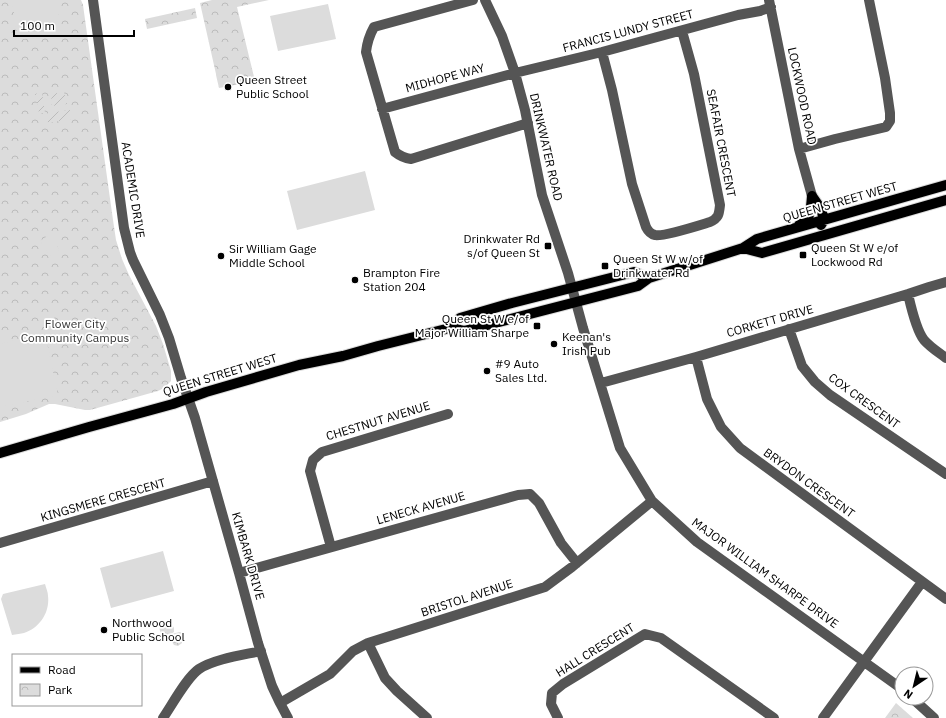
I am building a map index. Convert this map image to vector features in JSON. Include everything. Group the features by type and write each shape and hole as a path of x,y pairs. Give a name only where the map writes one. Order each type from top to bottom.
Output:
{"main road":[{"name":"QUEEN STREET WEST","path":"0,453 89,426 172,404 206,392 299,365 342,356 450,328 464,331 638,286 649,278 743,248 757,239 946,185"},
{"path":"762,253 764,246 818,231 824,220 821,209 812,196"},
{"path":"777,233 781,230 803,223 808,217 812,196"},
{"path":"743,248 762,253 946,200"},
{"name":"QUEEN STREET WEST","path":"450,328 460,318 512,303 634,272 649,278"}],"street":[{"name":"ACADEMIC DRIVE","path":"93,0 126,240 136,268 164,323 188,398"},
{"path":"473,0 374,27 369,35 366,43 366,52 395,152 399,156 410,159 528,123"},
{"name":"DRINKWATER ROAD","path":"485,0 502,36 515,73 528,123 542,195 561,249 576,302"},
{"path":"799,149 886,127 890,121 885,78 869,0"},
{"name":"FRANCIS LUNDY STREET","path":"515,73 602,52 738,15 760,11 770,4"},
{"name":"LOCKWOOD ROAD","path":"770,4 799,149 812,196"},
{"name":"SEAFAIR CRESCENT","path":"602,52 612,90 632,184 646,227 651,234 660,236 714,221 718,217 720,205 694,74 682,30"},
{"name":"MIDHOPE WAY","path":"382,109 515,73"},
{"name":"CORKETT DRIVE","path":"601,383 696,357 946,282"},
{"path":"908,294 922,338 946,358"},
{"name":"MAJOR WILLIAM SHARPE DRIVE","path":"576,302 620,448 652,501 697,542 894,683"},
{"name":"COX CRESCENT","path":"789,329 802,366 815,382 830,395 946,474"},
{"name":"BRYDON CRESCENT","path":"696,357 707,399 721,427 740,448 946,599"},
{"name":"KIMBARK DRIVE","path":"188,398 261,651 272,686 288,718"},
{"name":"CHESTNUT AVENUE","path":"331,548 310,471 313,460 322,452 448,414"},
{"name":"KINGSMERE CRESCENT","path":"0,543 213,481"},
{"name":"LENECK AVENUE","path":"240,574 518,495 530,494 539,503 561,543 576,563"},
{"name":"BRISTOL AVENUE","path":"280,703 330,674 353,651 368,643 545,587 652,501"},
{"path":"823,718 922,582"},
{"name":"HALL CRESCENT","path":"558,718 551,704 552,693 563,684 645,634 661,638 774,718"},
{"path":"368,643 385,678 427,718"},
{"path":"162,718 188,680 198,670 210,663 261,651"},
{"path":"921,706 934,718"}],"green space":[{"name":"Flower City Community Campus","path":"0,0 81,0 83,5 116,240 129,275 156,326 171,371 171,381 164,388 158,391 90,410 49,404 26,414 0,422"},
{"path":"12,0 56,0 62,33 18,40"},
{"path":"212,0 269,0 237,7 255,81 219,88 200,3"},
{"path":"328,4 336,39 278,51 270,16"},
{"path":"195,8 197,18 147,29 145,19"},
{"path":"42,92 45,113 39,113 35,94"},
{"path":"64,92 67,104 52,106 51,94"},
{"path":"70,110 71,119 48,123 48,113"},
{"path":"365,171 375,210 297,230 287,191"},
{"path":"49,235 60,250 51,257 40,241"},
{"path":"45,333 58,395 0,407 0,344"},
{"path":"163,551 174,591 111,608 100,568"},
{"path":"45,584 48,593 48,602 43,619 30,631 12,635 1,599 3,594"},
{"path":"164,622 171,623 174,628 174,632 168,638 160,632 160,626"},
{"path":"182,633 182,643 178,646 174,645 169,637 172,634"},
{"path":"894,706 899,706 913,718 885,718"}],"place":[{"name":"Queen Street Public School","path":"228,87"},
{"name":"Drinkwater Rd s/of Queen St","path":"548,246"},
{"name":"Queen St W e/of Lockwood Rd","path":"803,255"},
{"name":"Sir William Gage Middle School","path":"221,256"},
{"name":"Queen St W w/of Drinkwater Rd","path":"605,266"},
{"name":"Brampton Fire Station 204","path":"355,280"},
{"name":"Queen St W e/of Major William Sharpe","path":"537,326"},
{"name":"Keenan's Irish Pub","path":"554,344"},
{"name":"#9 Auto Sales Ltd.","path":"487,371"},
{"name":"Northwood Public School","path":"104,630"}]}
